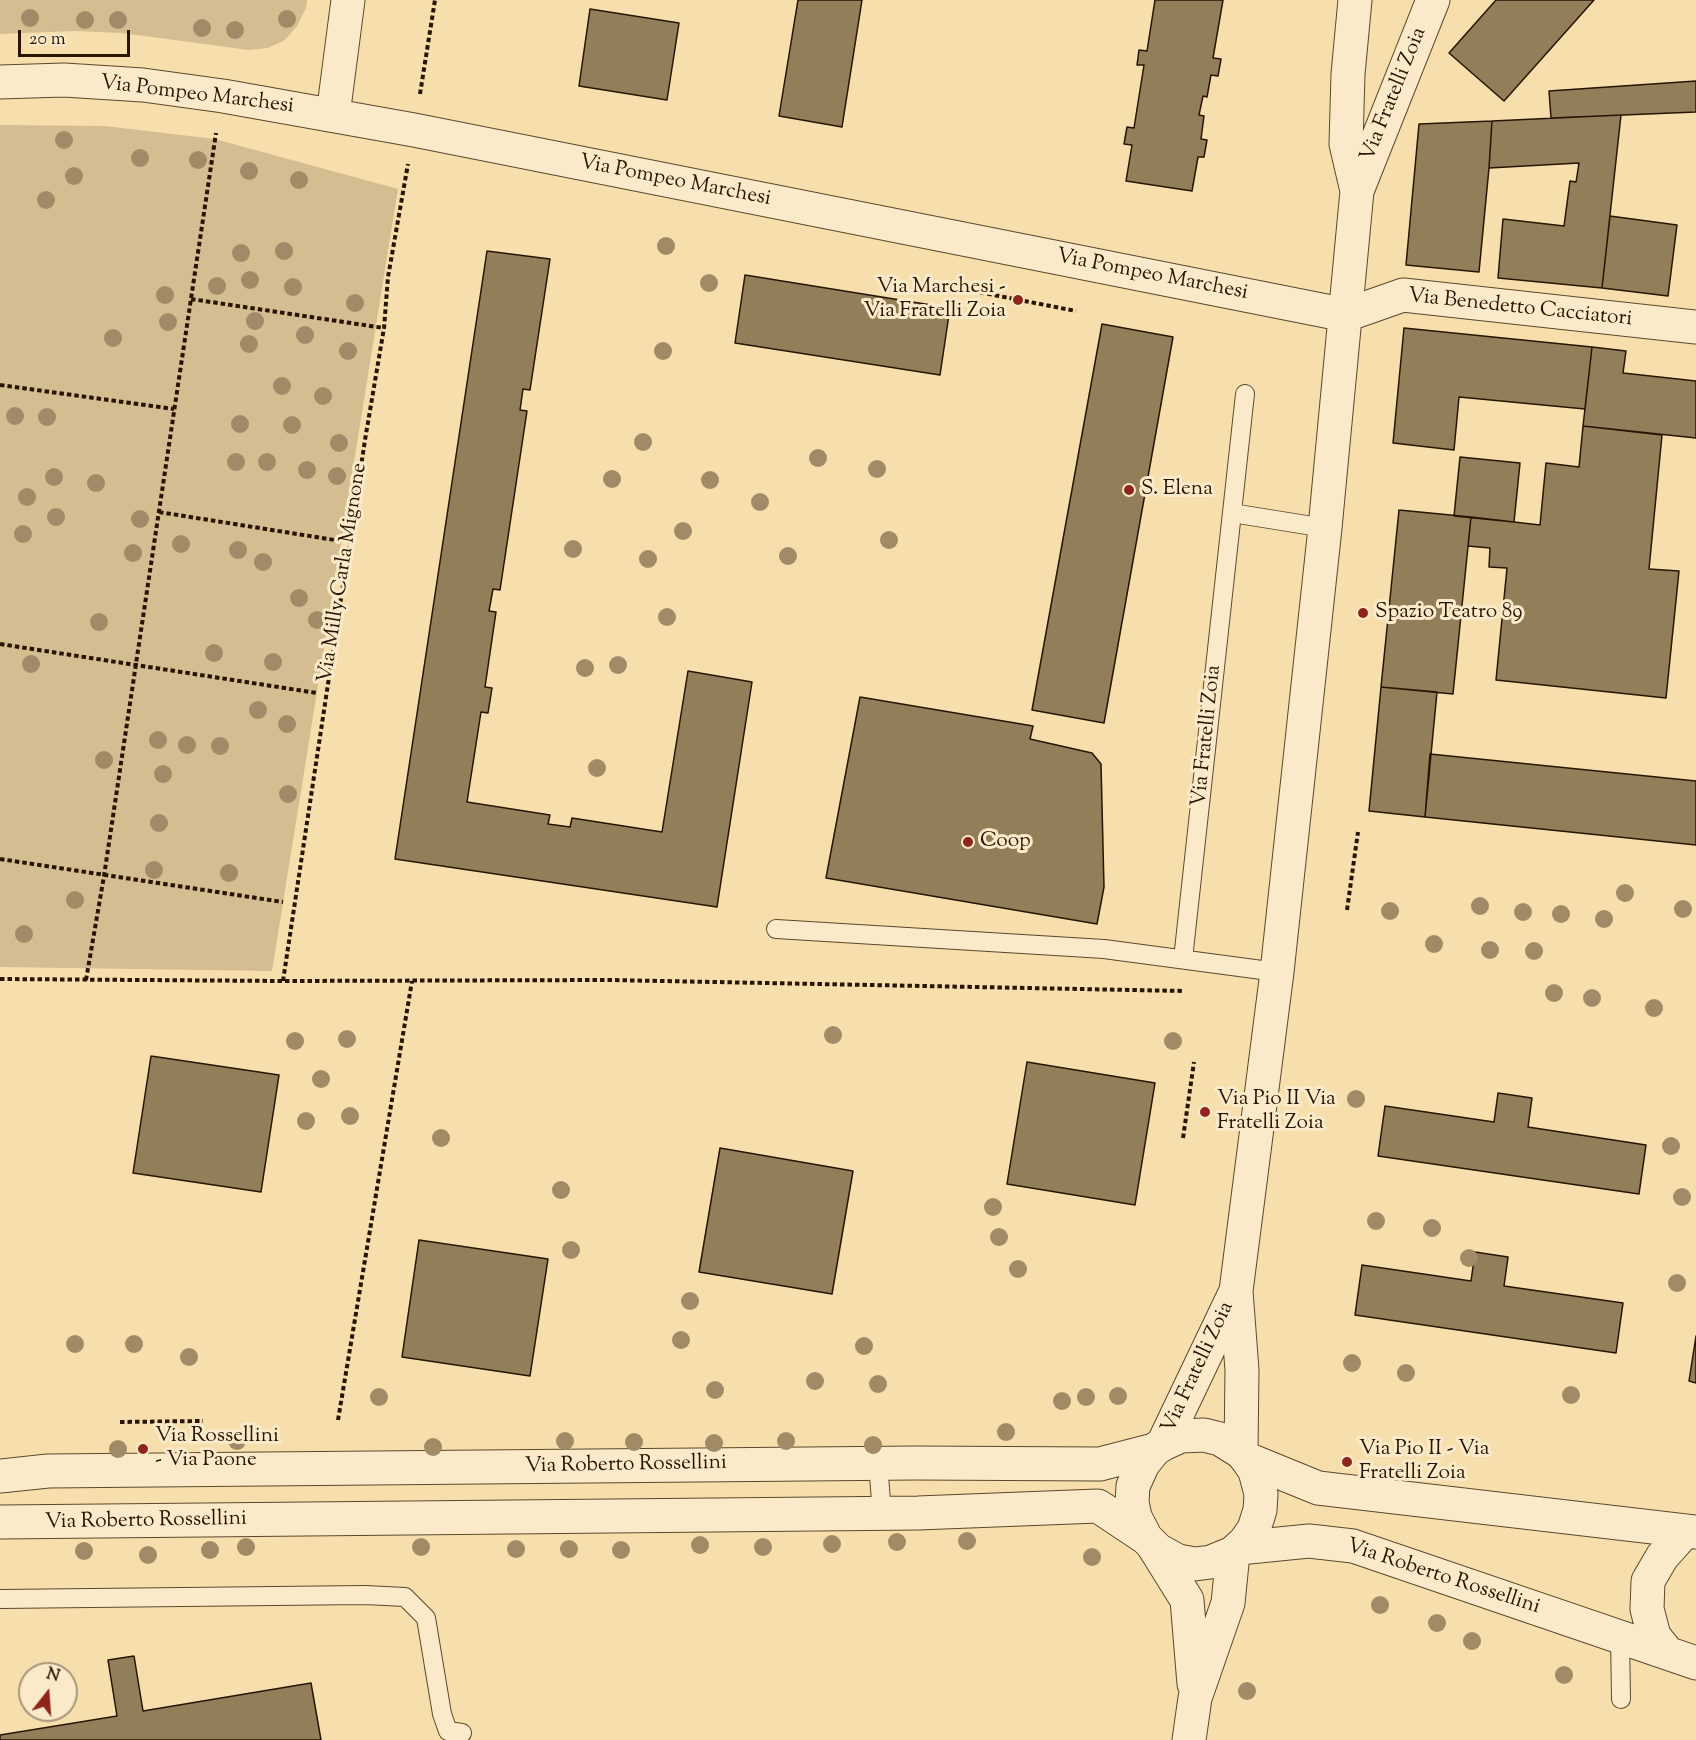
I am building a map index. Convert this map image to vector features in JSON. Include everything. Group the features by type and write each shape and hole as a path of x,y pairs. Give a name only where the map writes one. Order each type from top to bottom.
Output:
{"street":[{"path":"333,115 348,0"},
{"name":"Via Fratelli Zoia","path":"1354,0 1348,74 1346,144 1357,191"},
{"name":"Via Fratelli Zoia","path":"1189,1740 1195,1698 1228,1603 1236,1550 1254,1529 1260,1510 1260,1486 1244,1456 1242,1370 1236,1291 1277,972 1325,528 1357,191 1433,0"},
{"name":"Via Pompeo Marchesi","path":"0,82 64,80 143,85 333,115 1346,315"},
{"name":"Via Benedetto Cacciatori","path":"1346,315 1403,296 1696,327"},
{"name":"Via Fratelli Zoia","path":"1195,1698 1187,1600 1135,1517 1132,1494 1139,1471 1159,1447 1196,1378 1236,1291"},
{"name":"Via Roberto Rossellini","path":"0,1476 48,1471 878,1463 1100,1464 1159,1447 1181,1436 1204,1435 1220,1439 1244,1456 1318,1488 1690,1531"},
{"name":"Via Roberto Rossellini","path":"0,1522 882,1514 1098,1506 1171,1558 1195,1564 1211,1562 1236,1550 1309,1541 1353,1546 1696,1663"},
{"path":"1666,1651 1654,1636 1647,1610 1648,1581 1662,1557 1690,1531"}],"lane":[{"name":"Via Fratelli Zoia","path":"1183,959 1245,394"},
{"path":"1232,513 1325,528"},
{"path":"776,929 1104,949 1277,972"},
{"path":"878,1463 882,1514"},
{"path":"0,1599 365,1595 405,1598 426,1617 442,1714 448,1731 462,1733"},
{"path":"1620,1636 1621,1699"}],"path":[{"path":"420,93 435,0"},
{"path":"86,981 104,876 216,133"},
{"name":"Via Milly Carla Mignone","path":"283,981 384,328 388,277 408,166"},
{"path":"958,288 1076,311"},
{"path":"191,299 384,328"},
{"path":"0,385 174,410"},
{"path":"159,512 341,541"},
{"path":"0,644 317,693"},
{"path":"1347,910 1358,832"},
{"path":"0,860 283,902"},
{"path":"0,980 609,980 1184,991"},
{"path":"338,1420 412,981"},
{"path":"1184,1138 1194,1062"},
{"path":"120,1422 203,1421"}],"shaded area":[{"path":"0,0 307,0 306,8 297,26 285,40 268,48 249,50 122,33 75,31 0,34"},
{"path":"0,125 105,126 215,139 398,189 272,971 0,967"}],"building":[{"path":"798,0 862,0 842,127 779,116"},
{"path":"1155,0 1223,0 1213,58 1221,59 1218,76 1211,75 1207,97 1203,96 1199,115 1204,116 1201,139 1207,140 1204,157 1198,157 1192,191 1126,181 1132,145 1124,144 1127,127 1134,128 1144,65 1137,65 1139,50 1147,51"},
{"path":"1496,0 1594,0 1504,101 1449,53"},
{"path":"590,9 679,23 667,100 579,86"},
{"path":"1696,81 1696,112 1551,118 1549,91"},
{"path":"1621,115 1602,288 1498,278 1503,219 1564,226 1570,181 1576,182 1579,163 1489,168 1492,121"},
{"path":"1492,121 1479,272 1406,265 1419,124"},
{"path":"1610,216 1677,225 1668,296 1602,288"},
{"path":"487,251 550,259 530,390 523,389 520,410 527,411 500,590 493,589 489,611 496,612 485,687 492,688 488,713 481,712 467,802 550,815 548,824 570,827 572,818 662,832 688,671 752,682 717,907 395,859"},
{"path":"745,275 950,308 940,375 735,343"},
{"path":"1102,324 1173,337 1104,723 1032,710"},
{"path":"1404,328 1592,347 1585,409 1459,397 1454,450 1393,443"},
{"path":"1592,347 1626,351 1623,373 1696,381 1696,438 1583,426"},
{"path":"1583,426 1662,435 1649,569 1679,571 1666,698 1496,680 1507,568 1489,567 1490,548 1468,546 1471,517 1540,525 1546,463 1579,467"},
{"path":"1460,457 1520,463 1514,522 1454,516"},
{"path":"1399,510 1471,517 1453,694 1381,687"},
{"path":"1381,687 1437,692 1425,817 1369,811"},
{"name":"Coop","path":"860,697 1033,726 1030,739 1092,753 1101,764 1104,887 1097,924 826,878"},
{"path":"1430,754 1696,781 1696,845 1425,817"},
{"path":"151,1056 279,1075 261,1192 133,1173"},
{"path":"1027,1062 1155,1083 1135,1205 1007,1184"},
{"path":"1498,1093 1532,1098 1528,1127 1646,1145 1639,1194 1378,1156 1385,1106 1494,1122"},
{"path":"720,1148 853,1171 832,1294 699,1272"},
{"path":"419,1240 548,1259 530,1376 402,1357"},
{"path":"1475,1252 1508,1257 1504,1286 1623,1303 1616,1353 1355,1315 1362,1265 1471,1281"},
{"path":"1696,1336 1696,1383 1689,1381"},
{"path":"134,1656 143,1711 311,1683 321,1740 0,1740 0,1735 117,1716 108,1660"}],"place":[{"name":"Via Marchesi - Via Fratelli Zoia","path":"1018,300"},
{"name":"S. Elena","path":"1129,490"},
{"name":"Spazio Teatro 89","path":"1363,613"},
{"name":"Coop","path":"968,842"},
{"name":"Via Pio II Via Fratelli Zoia","path":"1205,1112"},
{"name":"Via Rossellini - Via Paone","path":"143,1449"},
{"name":"Via Pio II - Via Fratelli Zoia","path":"1347,1462"}]}
